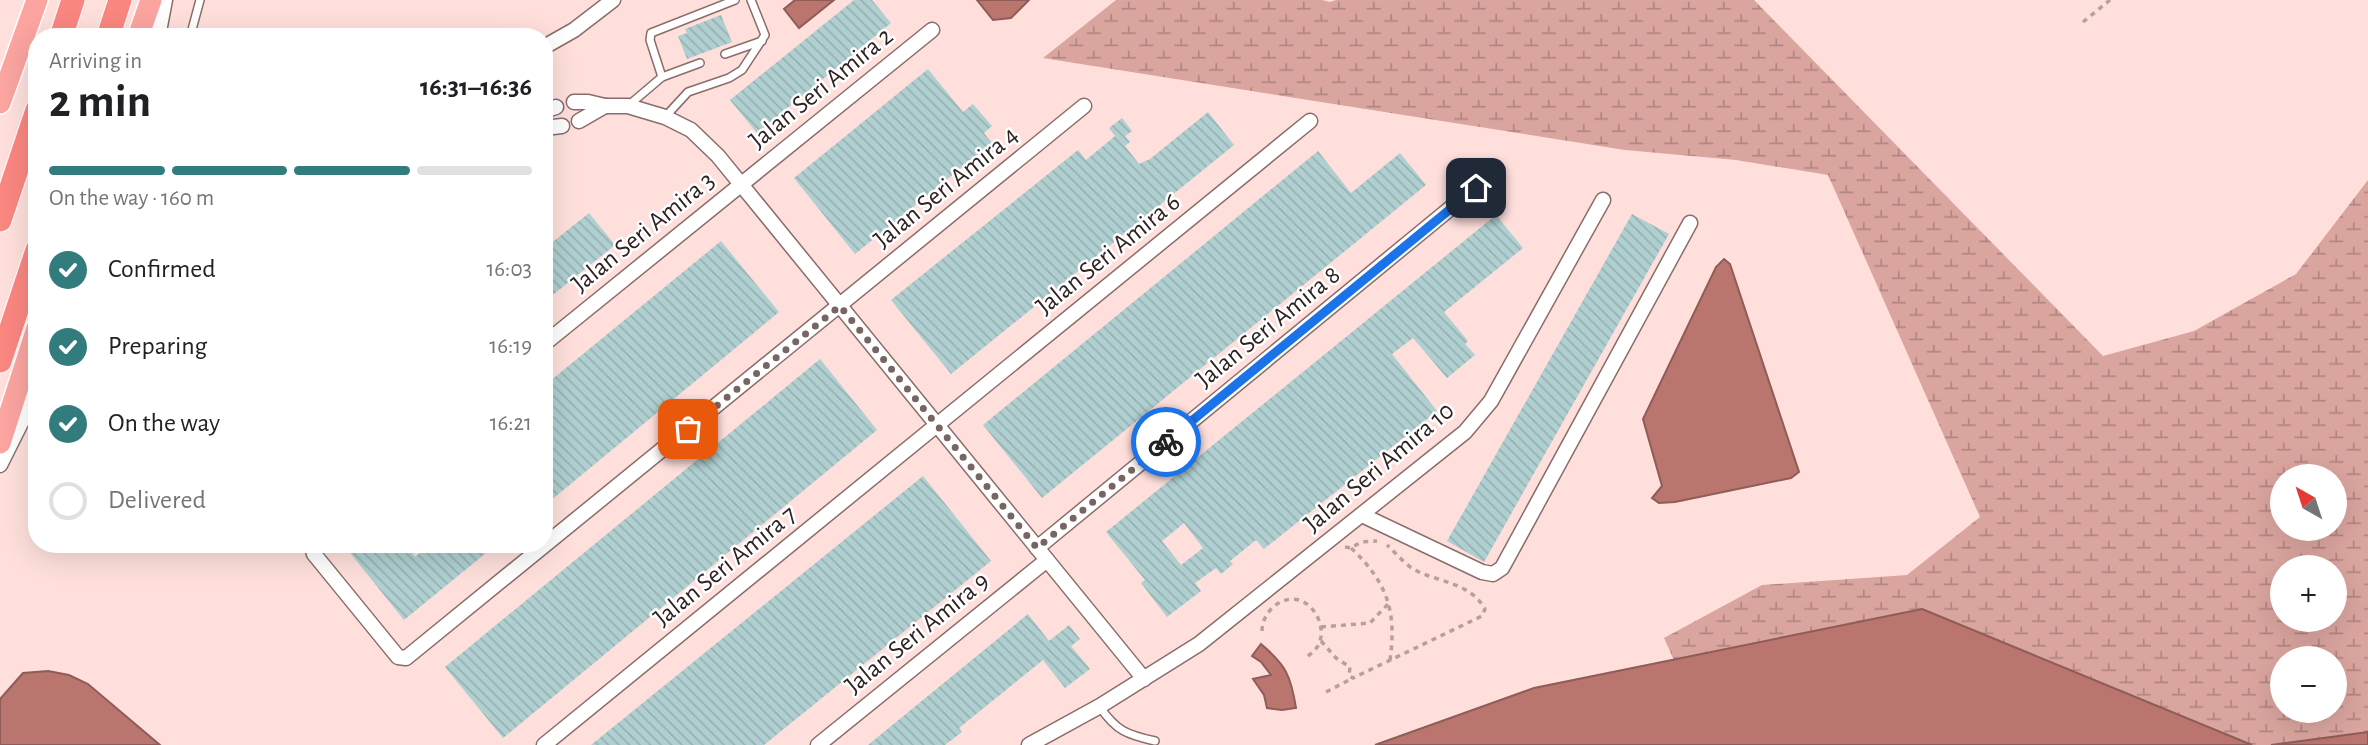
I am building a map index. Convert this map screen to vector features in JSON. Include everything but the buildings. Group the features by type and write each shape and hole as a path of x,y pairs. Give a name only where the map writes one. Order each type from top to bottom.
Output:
{"highway":[{"path":"64,28 73,0"},
{"path":"111,28 120,0"},
{"path":"0,220 28,137"},
{"path":"0,361 28,277"}],"main road":[{"path":"0,103 37,0"},
{"path":"141,28 151,0"},
{"path":"0,443 28,356"}],"street":[{"path":"160,28 165,0"},
{"path":"553,42 574,30 613,0"},
{"name":"Jalan Seri Amira 2","path":"740,184 932,30"},
{"path":"574,102 628,106 665,117 691,130 719,156 1144,679"},
{"path":"579,121 605,106"},
{"name":"Jalan Seri Amira 4","path":"553,538 1084,106"},
{"name":"Jalan Seri Amira 6","path":"937,425 1310,121"},
{"path":"553,126 562,126"},
{"name":"Jalan Seri Amira 8","path":"1042,554 1497,170"},
{"name":"Jalan Seri Amira 3","path":"553,337 740,184"},
{"name":"Jalan Seri Amira 10","path":"1029,745 1100,706 1199,644 1465,432 1491,401 1603,200"},
{"path":"1362,515 1482,572 1493,574 1502,568 1690,223"},
{"path":"0,465 28,409"},
{"name":"Jalan Seri Amira 7","path":"544,745 937,425"},
{"name":"Jalan Seri Amira 4","path":"316,553 398,657 406,657 535,553"},
{"name":"Jalan Seri Amira 9","path":"818,745 1042,554"}],"lane":[{"path":"192,28 200,0"},
{"path":"662,77 650,33 735,0"},
{"path":"665,117 688,92 729,78 742,70 765,35 751,0"},
{"path":"725,54 762,41"},
{"path":"628,106 662,77 699,63"},
{"path":"1100,706 1108,719 1129,736 1155,741"},
{"path":"1129,736 1131,745"}],"path":[{"path":"2083,22 2110,0"},
{"path":"1326,692 1482,616 1485,609 1472,592 1409,566 1385,543 1374,540 1351,548"},
{"path":"1326,544 1351,548 1371,566 1390,602 1393,616 1390,660"},
{"path":"1262,631 1262,622 1270,608 1285,600 1298,600 1308,605 1318,615 1321,640 1306,658"},
{"path":"1321,627 1370,623 1390,602"},
{"path":"1321,640 1336,658 1350,667 1349,676 1353,678"}],"green space":[{"path":"1116,0 1754,0 2103,356 2194,331 2296,274 2368,180 2368,732 2271,745 2252,745 1922,609 1674,660 1664,638 1762,585 1907,575 1980,517 1828,175 1736,160 1625,150 1043,58"}],"shaded area":[{"path":"795,0 834,0 799,28 784,9"},
{"path":"977,0 1029,0 1011,18 993,20"},
{"path":"1724,259 1730,264 1799,472 1791,478 1659,503 1652,498 1662,486 1643,419 1716,267"},
{"path":"1922,609 2252,745 1375,745 1534,688"},
{"path":"1261,644 1286,672 1296,708 1267,708 1264,695 1253,679 1271,675 1261,662 1252,656"},
{"path":"48,671 69,675 88,684 160,745 0,745 0,699 23,673"},
{"path":"2368,732 2368,745 2271,745"}],"way so far":[{"path":"688,429 840,306 1037,548 1166,442"}],"route":[{"path":"1166,442 1476,188"}]}
